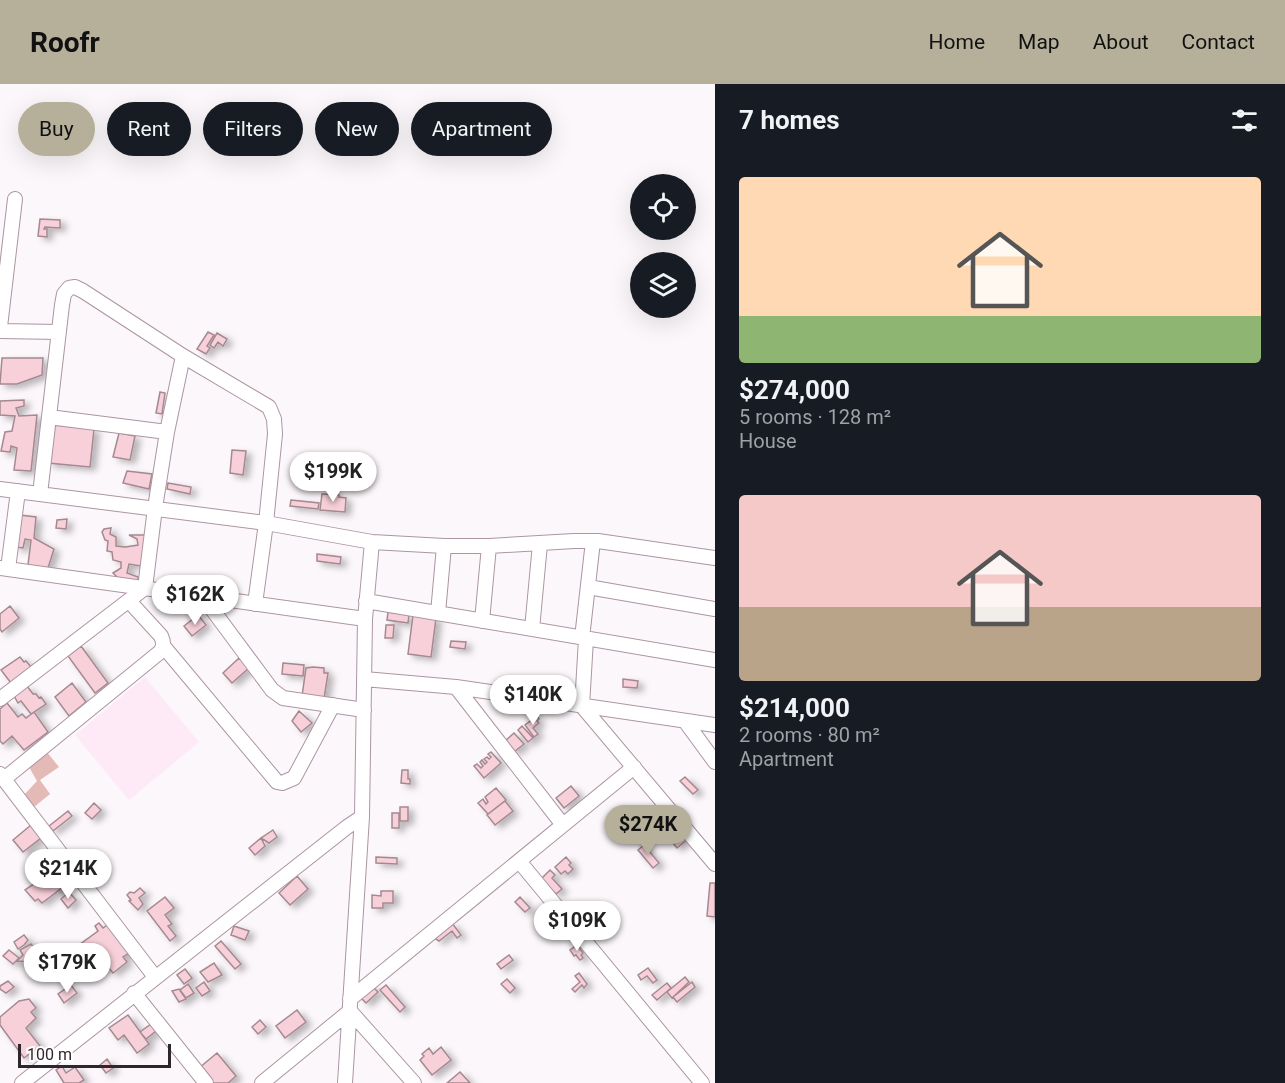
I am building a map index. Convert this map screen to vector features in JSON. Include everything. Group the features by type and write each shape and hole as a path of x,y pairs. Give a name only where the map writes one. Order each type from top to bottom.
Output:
{"street":[{"path":"15,199 0,329 59,332"},
{"path":"40,494 62,305 64,294 69,288 75,287 183,356 269,407 273,413 276,427 255,603"},
{"path":"2,691 145,588 167,432 183,356"},
{"path":"49,417 167,432"},
{"path":"0,489 155,507 266,523 372,542 489,546 593,541 715,558"},
{"path":"18,491 4,569 365,619"},
{"path":"593,541 584,638 582,706 715,864"},
{"path":"345,1083 362,817 365,619 372,542"},
{"path":"532,630 540,544"},
{"path":"438,613 444,546"},
{"path":"482,621 489,546"},
{"path":"588,587 715,609"},
{"path":"203,597 272,690 279,696 364,710"},
{"path":"129,601 161,636 164,646 277,782 282,783 294,778 333,705"},
{"path":"366,601 715,660"},
{"path":"155,977 2,776 160,652 164,646"},
{"path":"364,679 456,687 715,725"},
{"path":"456,687 563,825"},
{"path":"685,721 715,762"},
{"path":"262,1083 519,861 634,767"},
{"path":"22,1083 134,993 362,817"},
{"path":"519,861 702,1083"},
{"path":"134,993 206,1083"},
{"path":"350,1005 414,1083"}],"shaded area":[{"path":"145,677 199,742 129,800 75,735"},
{"path":"46,751 59,767 40,780 50,794 34,807 23,796 37,781 29,767"}],"building":[{"path":"40,219 60,220 60,228 45,227 47,237 38,236"},
{"path":"208,332 214,335 207,346 210,348 206,354 197,349"},
{"path":"217,333 227,339 223,346 218,342 214,348 210,345"},
{"path":"2,358 43,358 42,375 17,384 0,384"},
{"path":"160,392 165,393 162,414 156,413"},
{"path":"24,400 24,406 16,408 19,416 37,415 31,471 14,470 17,448 11,446 10,452 1,451 5,432 12,431 15,416 0,415 0,401"},
{"path":"55,425 94,429 90,467 48,463"},
{"path":"119,433 135,436 130,460 113,457"},
{"path":"232,450 246,451 243,475 230,473"},
{"path":"127,471 152,474 149,489 123,483"},
{"path":"168,483 191,487 190,494 167,489"},
{"path":"322,494 339,495 339,497 346,498 345,512 320,510"},
{"path":"291,500 319,503 318,509 290,506"},
{"path":"20,515 36,517 34,538 54,549 48,568 28,565 31,540 25,539 23,548 15,547"},
{"path":"67,519 66,529 56,528 57,520"},
{"path":"111,528 110,534 116,537 116,546 138,545 137,539 129,535 146,535 141,566 129,564 127,573 138,577 138,582 118,578 113,573 121,568 121,562 113,560 112,552 107,551 108,541 105,540 102,532 104,529"},
{"path":"317,554 341,557 340,564 317,561"},
{"path":"10,606 19,618 2,632 0,614"},
{"path":"388,612 409,615 408,623 387,620"},
{"path":"198,615 206,625 192,636 184,626"},
{"path":"413,615 436,618 431,657 408,654"},
{"path":"386,625 394,625 393,638 385,638"},
{"path":"451,641 466,642 465,649 450,647"},
{"path":"81,646 108,683 95,693 68,656"},
{"path":"20,657 32,668 11,683 1,670"},
{"path":"239,658 249,668 232,683 223,673"},
{"path":"283,663 304,665 303,676 282,674"},
{"path":"306,668 324,668 324,673 328,673 323,705 302,696"},
{"path":"623,679 638,681 637,688 623,687"},
{"path":"72,683 86,702 69,716 55,697"},
{"path":"27,686 46,704 31,714 21,701 18,703 14,696"},
{"path":"7,703 18,717 22,714 26,718 34,712 48,732 24,750 12,736 3,744 0,741 0,709"},
{"path":"299,711 312,723 301,732 292,721"},
{"path":"537,716 539,723 533,728 538,734 534,737 525,725"},
{"path":"522,726 533,738 528,742 518,730"},
{"path":"514,733 524,744 514,752 504,742"},
{"path":"491,752 501,763 484,778 474,766 477,764 481,768 483,766 480,762 482,760 485,764 487,762 484,759 491,757 488,754"},
{"path":"402,770 408,770 410,784 401,783"},
{"path":"685,777 698,790 693,794 680,781"},
{"path":"571,786 579,796 564,808 556,798"},
{"path":"496,788 506,800 488,814 478,803 483,799 486,804 488,802 485,797"},
{"path":"505,801 513,811 495,825 487,815"},
{"path":"94,803 101,810 92,819 85,813"},
{"path":"400,807 408,807 408,821 400,821"},
{"path":"68,811 72,816 53,831 49,826"},
{"path":"392,813 399,813 399,828 392,828"},
{"path":"31,825 41,838 23,852 13,840"},
{"path":"273,830 277,837 269,843 261,838"},
{"path":"684,833 689,838 677,848 672,842"},
{"path":"261,838 265,846 255,855 249,848"},
{"path":"644,845 659,863 653,868 638,850"},
{"path":"376,857 397,858 397,864 376,863"},
{"path":"566,857 573,869 568,874 565,871 561,874 555,867"},
{"path":"46,865 63,887 42,903 38,899 35,901 25,890 38,881 33,875"},
{"path":"550,870 555,875 552,878 562,889 556,894 541,879"},
{"path":"297,876 308,889 290,905 279,893"},
{"path":"710,883 715,883 715,917 707,916"},
{"path":"140,888 145,893 139,898 143,904 138,910 129,901 131,900 127,895"},
{"path":"381,891 393,891 393,903 383,903 383,908 372,908 372,895 381,896"},
{"path":"69,892 76,900 68,908 61,899"},
{"path":"165,897 174,908 165,915 172,924 168,926 176,936 170,941 147,911"},
{"path":"520,897 530,908 525,912 515,902"},
{"path":"99,923 103,928 110,923 132,951 123,957 127,962 113,973 107,966 102,970 79,945 98,931 95,926"},
{"path":"452,923 461,935 457,938 452,931 439,941 434,938"},
{"path":"234,926 249,931 245,940 231,935"},
{"path":"24,935 28,940 18,949 14,942"},
{"path":"221,941 241,964 235,969 215,946"},
{"path":"31,944 35,949 26,956 31,962 17,961 23,955 20,950"},
{"path":"577,945 583,953 581,955 583,958 580,960 570,950"},
{"path":"9,950 19,958 13,964 3,956"},
{"path":"509,955 513,960 501,969 497,964"},
{"path":"214,963 222,975 208,982 200,972"},
{"path":"648,968 657,980 653,983 647,976 641,980 638,975"},
{"path":"185,969 192,978 184,984 177,975"},
{"path":"579,973 587,984 584,988 582,985 575,992 572,989 580,982 575,976"},
{"path":"685,977 689,982 672,998 667,992"},
{"path":"507,979 515,988 510,993 501,984"},
{"path":"8,981 14,987 6,993 0,989 0,986"},
{"path":"204,982 210,991 202,996 196,988"},
{"path":"692,982 695,987 677,1002 673,997"},
{"path":"667,983 671,988 657,1000 652,995"},
{"path":"188,984 194,993 186,998 180,990"},
{"path":"71,985 77,993 64,1003 58,994"},
{"path":"371,985 378,992 366,1003 360,997"},
{"path":"386,985 405,1007 400,1012 380,990"},
{"path":"179,989 186,999 179,1002 172,991"},
{"path":"29,999 36,1008 31,1012 36,1018 26,1028 40,1046 24,1058 0,1025 0,1017 19,1001"},
{"path":"297,1010 306,1022 285,1038 276,1026"},
{"path":"128,1015 149,1044 137,1053 124,1035 118,1040 109,1028"},
{"path":"260,1020 266,1027 258,1034 252,1027"},
{"path":"151,1024 156,1031 146,1039 140,1032"},
{"path":"441,1047 451,1060 432,1075 420,1060 424,1056 422,1054 429,1048 433,1054"},
{"path":"217,1053 236,1076 228,1083 212,1083 199,1068"},
{"path":"107,1059 113,1068 106,1073 100,1065"},
{"path":"62,1066 66,1073 75,1067 84,1080 79,1083 64,1083 56,1070"},
{"path":"460,1072 470,1083 447,1083"}]}
